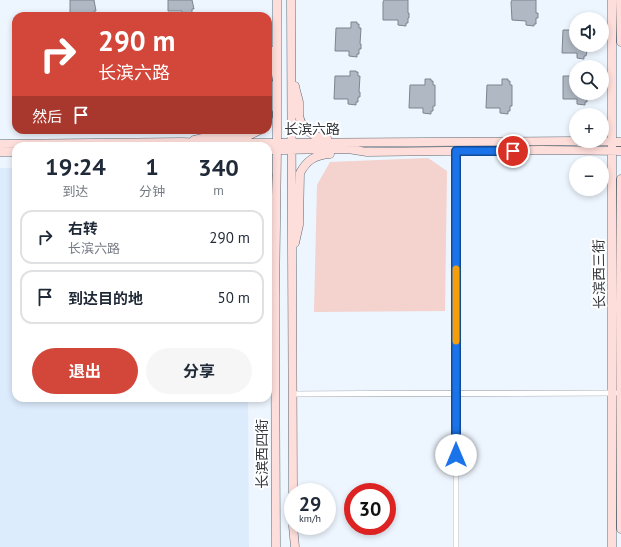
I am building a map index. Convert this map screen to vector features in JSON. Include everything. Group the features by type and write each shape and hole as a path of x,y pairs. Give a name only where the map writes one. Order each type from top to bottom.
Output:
{"main road":[{"name":"长滨西四街","path":"275,545 277,0"},
{"path":"291,0 293,483"},
{"name":"长滨西三街","path":"612,0 611,179 621,529"},
{"path":"620,0 621,42"},
{"path":"272,56 277,27"},
{"path":"292,74 299,102 300,120 308,131 318,138 349,138 367,142"},
{"path":"182,142 207,137 248,136 252,134"},
{"name":"长滨六路","path":"272,146 367,142 569,141"},
{"path":"609,142 621,142"},
{"name":"长滨六路","path":"0,144 12,144"},
{"name":"长滨六路","path":"272,148 277,146"},
{"name":"长滨六路","path":"292,146 348,149 367,152 621,151"},
{"path":"0,152 12,152"},
{"path":"293,251 299,225 299,179 300,173 304,166 310,160 321,155 367,152"},
{"name":"长滨西三街","path":"612,547 618,393 621,179"},
{"path":"272,244 275,261"},
{"path":"293,535 294,547"}],"street":[{"path":"456,151 456,547"},
{"path":"293,394 618,393"}],"shaded area":[{"path":"428,158 447,171 445,311 314,312 317,185 330,162"},
{"path":"0,168 12,168 12,402 248,402 249,547 0,547"}],"building":[{"path":"70,0 94,0 96,11 94,12 70,12"},
{"path":"168,0 192,0 194,9 192,9 192,12 168,11"},
{"path":"384,0 408,0 409,18 406,26 398,25 398,20 383,20"},
{"path":"512,0 536,0 536,13 538,13 538,18 536,18 536,24 534,24 534,26 526,25 526,21 512,20"},
{"path":"351,22 357,22 357,24 359,24 359,28 361,28 361,49 359,49 359,54 357,54 357,57 349,56 349,51 335,51 336,28 351,28"},
{"path":"563,30 569,30 569,52 587,52 584,59 577,58 577,53 562,53"},
{"path":"350,71 358,72 358,76 360,76 360,97 358,97 358,102 356,102 356,105 348,104 348,99 334,99 335,76 350,76"},
{"path":"563,76 569,76 569,99 563,99"},
{"path":"425,79 431,79 431,81 433,81 433,85 435,85 435,106 433,106 433,111 431,111 431,114 423,113 423,108 409,108 410,85 425,85"},
{"path":"502,79 508,79 508,81 510,81 510,85 512,85 512,106 510,106 510,111 508,111 508,114 500,113 500,108 486,108 487,85 502,85"},
{"path":"577,100 587,100 585,105 577,104"}],"slow traffic":[{"path":"456,269 456,341"}],"route":[{"path":"456,455 456,151 513,151"}]}
